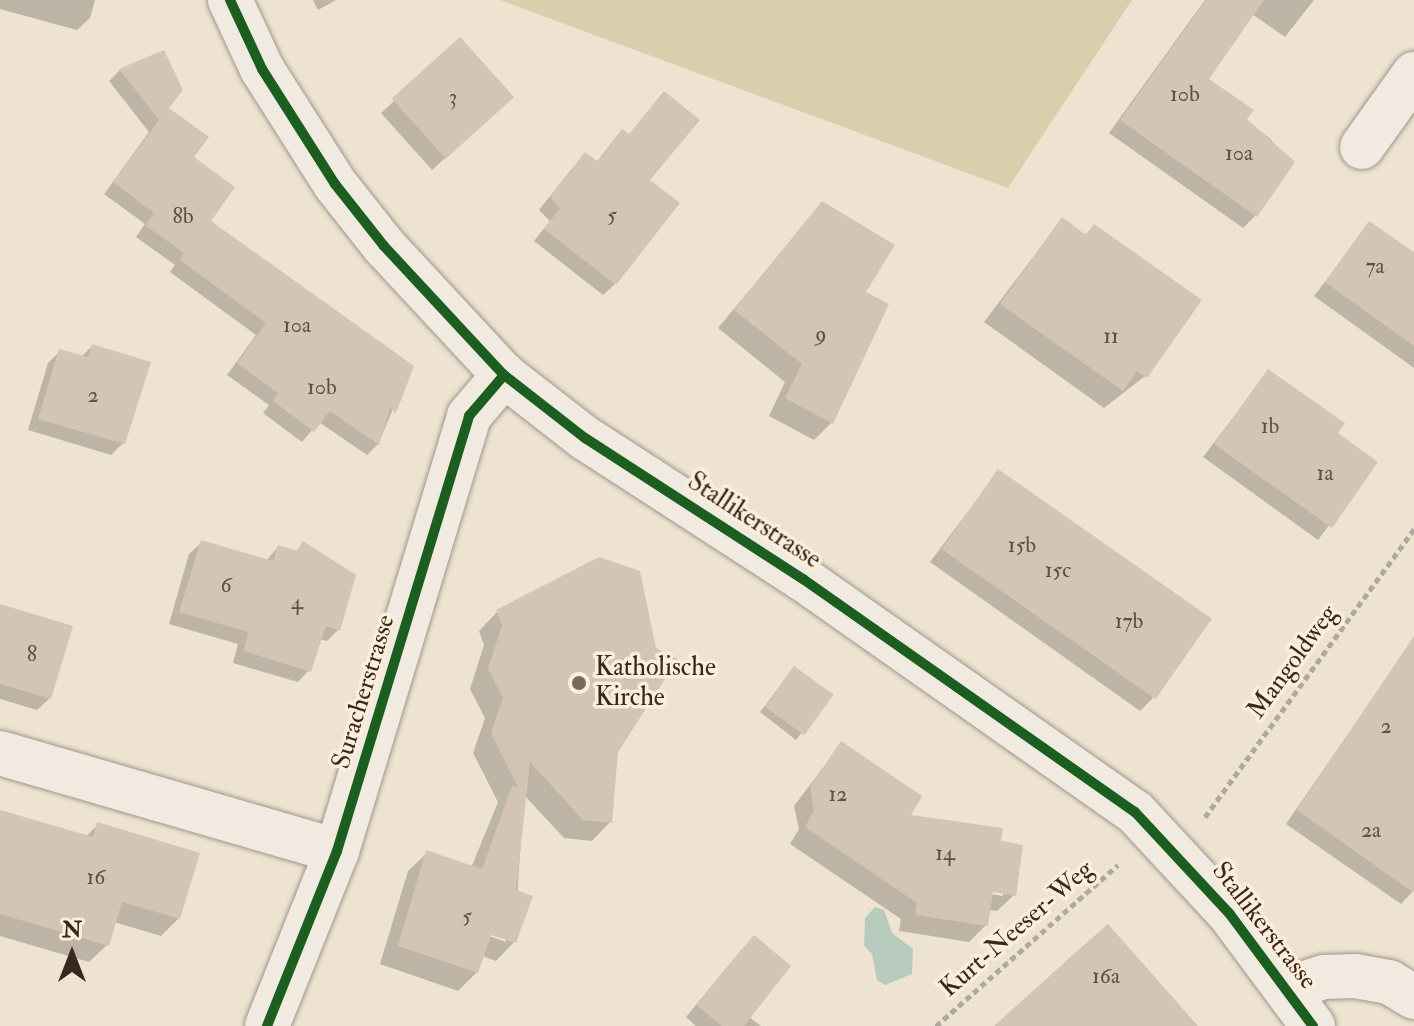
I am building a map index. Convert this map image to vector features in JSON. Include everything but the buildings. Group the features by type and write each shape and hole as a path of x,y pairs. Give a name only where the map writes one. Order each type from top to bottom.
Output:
{"main road":[{"name":"Stallikerstrasse","path":"230,0 262,69 335,184 384,246 504,375 573,430 743,538 1135,812 1229,913 1313,1026"},
{"path":"1362,147 1414,74"},
{"name":"Suracherstrasse","path":"277,1023 337,851 469,416 504,375"},
{"path":"0,753 337,851"},
{"path":"1287,989 1324,977 1355,976 1389,982 1414,997"}],"shaded area":[{"path":"500,0 1132,0 1008,188"},
{"path":"875,907 884,910 892,933 913,949 912,974 885,985 877,980 872,954 864,946 865,918"}],"cycle path":[{"path":"230,0 262,69 335,184 384,246 504,375 585,438 803,579 1135,812 1229,913 1313,1026"},
{"path":"267,1026 337,851 469,416 504,375"}],"place":[{"name":"Katholische Kirche","path":"579,683"}]}
